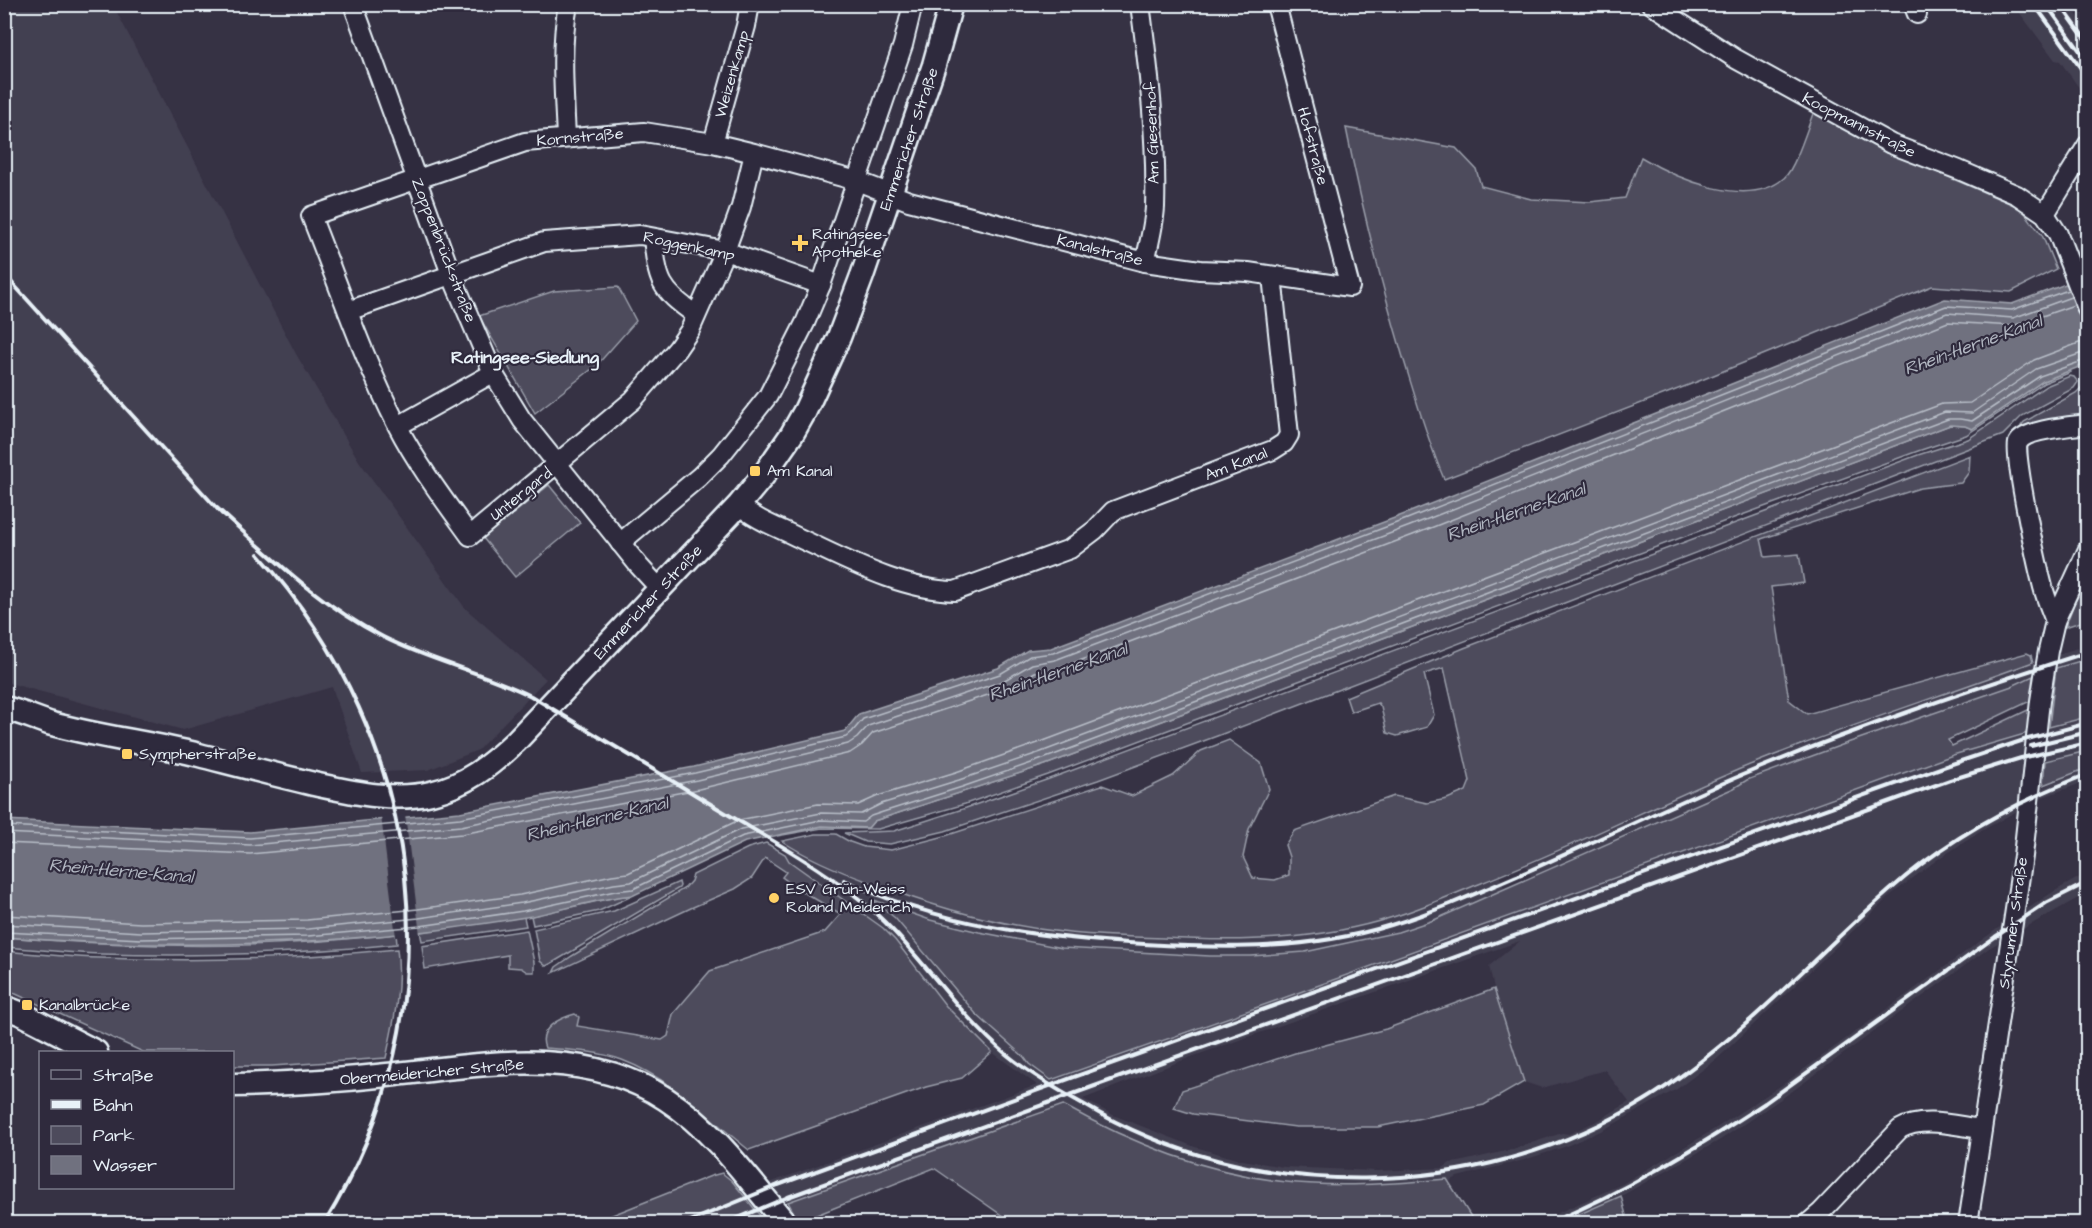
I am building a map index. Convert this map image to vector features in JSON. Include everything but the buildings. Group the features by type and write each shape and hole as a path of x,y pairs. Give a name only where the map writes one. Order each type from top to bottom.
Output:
{"main road":[{"name":"Emmericher Straße","path":"4,708 51,723 352,792 396,796 431,793 471,777 499,757 739,505 781,452 805,411 839,337 934,65 951,4"},
{"name":"Emmericher Straße","path":"4,719 51,723"},
{"path":"4,1007 92,1051"},
{"path":"4,1019 64,1037"},
{"name":"Obermeidericher Straße","path":"234,1085 314,1083 516,1062 550,1063 617,1074 644,1086 687,1115 732,1161 786,1224"}],"street":[{"name":"Zoppenbrückstraße","path":"353,4 451,274 493,373 522,420 660,590"},
{"path":"566,137 563,64 564,29 568,4"},
{"name":"Weizenkamp","path":"713,143 750,4"},
{"path":"620,543 699,477 721,455 768,396 805,323 821,285 903,45 913,4"},
{"name":"Am Giesenhof","path":"1140,4 1150,76 1154,149 1155,209 1145,262"},
{"name":"Hofstraße","path":"1276,4 1350,287"},
{"name":"Koopmannstraße","path":"1651,4 1736,59 1894,146 2017,195 2045,214 2058,234 2088,311"},
{"name":"Kornstraße","path":"311,216 525,142 566,137 644,132 713,143 856,181"},
{"path":"2045,214 2088,144"},
{"name":"Untergard","path":"311,216 371,369 398,426 432,484 470,536 558,465 633,400 677,349 690,330 725,251 741,207 754,153"},
{"name":"Kanalstraße","path":"856,181 909,201 1145,262 1200,270 1248,272 1350,287"},
{"name":"Roggenkamp","path":"348,311 544,242 640,235 725,251 821,285"},
{"path":"653,238 661,283 673,300 696,315"},
{"name":"Am Kanal","path":"739,505 756,518 870,571 935,591 955,591 1070,549 1095,530 1113,511 1258,456 1284,443 1289,435 1272,276"},
{"path":"398,426 493,373"},
{"path":"2055,621 2043,587 2024,496 2017,451 2018,443 2027,435 2088,424"},
{"name":"Styrumer Straße","path":"1968,1224 2024,856 2040,701 2055,621 2088,549"},
{"path":"1807,1224 1905,1126 1923,1122 1982,1129"}],"shaded area":[{"path":"2017,4 2070,5 2087,29 2087,99 2060,61 2055,60 2016,8"},
{"path":"4,5 113,5 296,354 359,461 465,608 546,679 478,750 428,770 362,773 332,687 183,730 5,682"},
{"path":"2087,645 2087,659 2022,680 2012,686 1747,780 1734,788 1542,874 1531,876 1526,866 1741,769 2033,662"},
{"path":"2087,717 2087,751 2022,765 2020,797 2087,768 2087,781 2043,797 1983,830 1938,859 1892,894 1717,1059 1677,1089 1603,1130 1564,1147 1457,1177 1449,1182 1447,1179 1337,1185 1278,1181 1191,1161 1147,1146 1107,1129 1063,1105 788,1202 736,1223 667,1224 734,1196 1037,1085 992,1052 963,1025 883,928 789,861 785,854 789,846 851,876 940,907 1025,927 1071,933 1210,941 1303,936 1366,925 1392,918 1500,877 1504,888 1495,894 1434,920 1398,932 1305,952 1251,956 1160,954 1062,948 930,920 873,900 895,918 976,1014 1029,1064 1051,1080 1953,755","holes":["1520,941 1489,966 1496,997 1524,1082 1542,1088 1605,1070 1629,1102 1569,1134 1562,1133 1510,1150 1450,1163 1443,1168 1377,1171 1284,1167 1237,1159 1195,1147 1113,1115 1083,1099 1191,1057"]},
{"path":"2087,873 2087,893 1989,948 1791,1092 1720,1140 1621,1196 1559,1223 1534,1224 1622,1184 1713,1130 1785,1083 1997,929 2053,892"}],"green space":[{"path":"1814,111 1890,152 2021,208 2042,235 2056,269 2011,292 1932,286 1699,381 1444,479 1394,326 1346,128 1456,148 1476,169 1481,186 1531,199 1590,202 1625,198 1641,157 1673,174 1712,187 1732,191 1751,191 1769,187 1788,173 1797,157"},
{"path":"618,287 636,321 597,365 535,413 479,316 554,291"},
{"path":"2070,370 2071,372 2044,383 1966,435 1731,519 1048,775 965,804 878,829 822,828 777,836 822,826 868,828 874,821 1045,765 1950,425 1972,429 2043,381"},
{"path":"2070,376 2078,382 2074,388 2022,416 2003,435 1217,736 1098,780 945,831 890,844 865,842 844,833 894,831 1049,779 1918,455 1968,439 2046,386"},
{"path":"2087,382 2087,420 2021,429 2024,422 2076,393"},
{"path":"1970,455 1969,472 1961,483 1920,488 1761,539 1765,557 1799,554 1804,583 1771,587 1789,700 1807,714 2027,653 2031,655 2033,662 1776,754 1545,856 1404,913 1336,931 1279,938 1192,939 1070,933 994,921 920,900 837,870 782,841 816,834 836,834 864,847 891,850 945,836 1102,785 1132,796 1173,776 1201,751 1229,740 1261,763 1269,789 1249,829 1243,857 1253,878 1275,880 1289,875 1289,857 1285,845 1294,831 1394,796 1427,803 1447,799 1466,791 1470,781 1444,668 1424,674 1434,715 1427,727 1397,736 1387,733 1378,703 1351,712 1346,697 1464,648"},
{"path":"549,485 580,523 515,577 483,538"},
{"path":"2087,579 2087,620 2065,627 2074,604"},
{"path":"2087,659 2087,717 2049,727 2056,668"},
{"path":"2033,676 2030,701 1948,740 1952,746 2030,709 2028,733 1953,755 1051,1080 1029,1064 976,1014 895,918 871,899 930,920 1062,948 1210,956 1305,952 1398,932 1434,920 1734,788 1747,780 2012,686"},
{"path":"2087,751 2087,768 2043,785 2045,761"},
{"path":"766,843 785,854 789,861 883,928 946,1006 992,1052 962,1078 926,1087 749,1150 689,1100 640,1068 604,1055 545,1048 544,1035 551,1025 575,1014 579,1017 577,1026 662,1040 668,1036 673,1014 710,971 825,932 841,914 798,889 782,877 786,872 765,858 752,878 735,889 553,973 556,967 572,956 685,888 693,875 748,848"},
{"path":"679,882 679,888 552,963 546,966 540,961 534,929 614,911"},
{"path":"634,895 599,911 533,925 531,916"},
{"path":"524,917 526,926 422,941 420,932"},
{"path":"527,930 534,972 508,967 508,955 425,969 422,946"},
{"path":"396,934 397,944 249,954 174,955 88,953 5,947 4,937 195,946 309,942"},
{"path":"397,949 398,990 386,1058 272,1066 234,1066 234,1051 141,1051 5,989 5,951 88,958 211,960"},
{"path":"1494,989 1524,1082 1484,1105 1378,1127 1296,1127 1193,1114 1174,1108 1182,1090 1295,1053 1386,1029"},
{"path":"1063,1105 1140,1143 1194,1162 1250,1176 1278,1181 1341,1185 1447,1179 1475,1223 1013,1223 934,1168 799,1222 788,1202"},
{"path":"722,1173 732,1181 766,1223 592,1223 711,1176"},
{"path":"1621,1196 1628,1223 1559,1223"}],"water":[{"name":"Rhein-Herne-Kanal","path":"2087,276 2087,364 2043,381 1972,429 1950,425 1045,765 874,821 868,828 822,826 745,842 634,895 532,916 447,929 316,941 212,944 108,943 5,937 5,820 250,832 460,812 694,767 845,731 859,714 998,668 1028,650 1051,648 1405,514 1945,299 2012,304"}],"pier":[{"path":"405,814 420,935 396,937 381,816"}],"railway":[{"path":"2034,4 2088,78"},
{"path":"2046,4 2088,62"},
{"path":"2060,4 2088,43"},
{"path":"4,274 222,514"},
{"path":"217,508 296,578 360,624 401,645 531,696 824,873 853,894 894,931 985,1035 1006,1054 1043,1081 1149,1137 1218,1160 1291,1174 1364,1178 1438,1173 1510,1158 1580,1134 1645,1100 1679,1078 1711,1053 1772,1000 1890,890 1935,854 2009,809 2088,774"},
{"path":"258,554 315,628 359,707 389,791 405,878 407,966 394,1054 367,1141 324,1224"},
{"path":"844,880 916,908 953,918 991,927 1067,938 1206,947 1269,946 1330,939 1391,925 1442,907 1778,760 1910,711 2088,652"},
{"path":"683,1224 778,1185 1074,1077 1946,766 2024,740 2088,723"},
{"path":"2031,746 2088,732"},
{"path":"724,1224 788,1197 1950,780 2021,758 2088,743"},
{"path":"1547,1224 1631,1184 1739,1120 1995,937 2046,903 2088,882"}],"place":[{"name":"Ratingsee- Apotheke","path":"800,243"},
{"name":"Am Kanal","path":"755,471"},
{"name":"Sympherstraße","path":"127,754"},
{"name":"ESV Grün-Weiss Roland Meiderich","path":"774,898"},
{"name":"Kanalbrücke","path":"27,1005"}],"district":[{"name":"Ratingsee-Siedlung","path":"525,357"}]}
